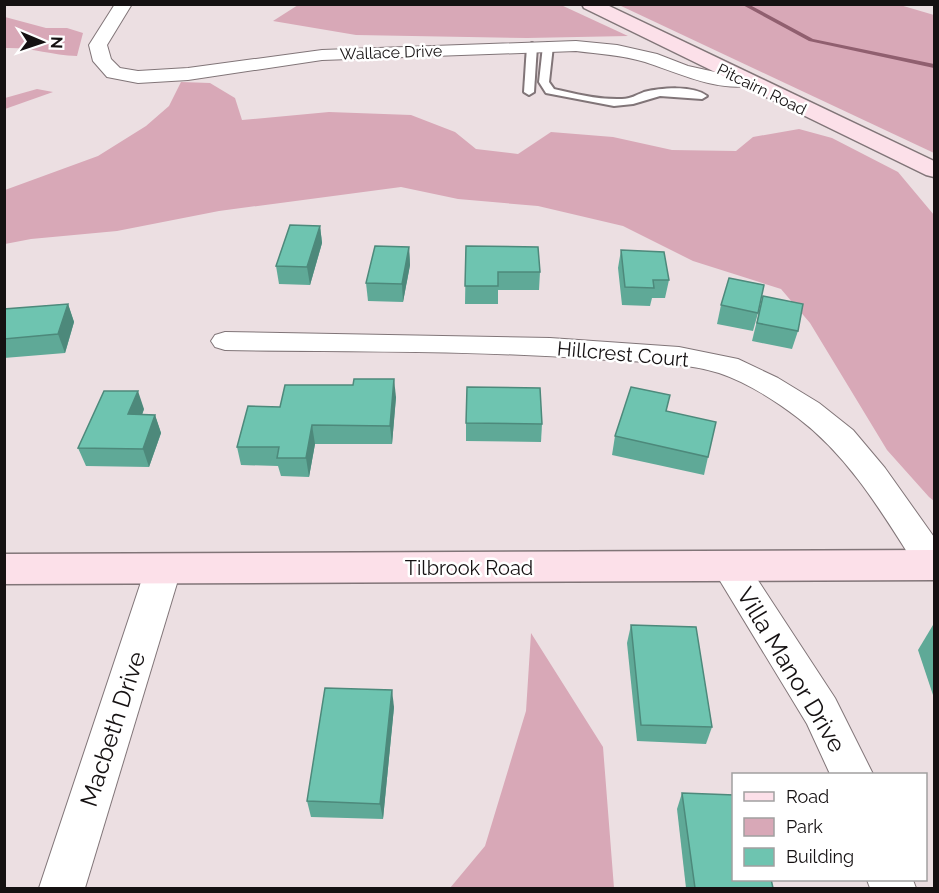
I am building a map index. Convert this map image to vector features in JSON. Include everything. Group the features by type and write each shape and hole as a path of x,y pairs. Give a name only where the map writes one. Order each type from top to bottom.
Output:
{"street":[{"name":"Wallace Drive","path":"124,4 99,45 102,61 114,73 138,77 188,74 322,55 540,46 617,50 715,78 746,81"},
{"name":"Pitcairn Road","path":"590,4 934,170"},
{"name":"Hillcrest Court","path":"225,341 573,348 679,356 728,366 768,385 843,438 874,476 934,564"},
{"name":"Tilbrook Road","path":"4,569 163,570 934,564"},
{"name":"Villa Manor Drive","path":"729,566 821,711 852,773"},
{"name":"Macbeth Drive","path":"62,888 163,570"}],"lane":[{"path":"529,92 540,46"},
{"path":"540,46 544,82 550,92 616,102 634,101 646,95 663,93 685,92 702,96"}],"green space":[{"path":"298,5 561,5 628,36 527,38 356,35 273,21"},
{"path":"619,5 900,5 934,15 934,153"},
{"path":"5,17 46,28 67,28 83,33 77,56 5,48"},
{"path":"181,82 210,83 235,98 242,120 329,112 411,115 455,132 476,149 518,154 551,132 613,137 672,150 736,151 753,137 799,129 832,138 898,172 934,215 934,501 887,450 810,323 781,289 693,261 623,226 538,206 458,199 401,187 219,211 117,231 31,239 5,244 5,190 98,156 146,126 169,106"},
{"path":"37,89 53,92 5,109 5,98"},
{"path":"531,633 603,747 614,888 450,888 485,846 526,711"}],"building":[{"path":"290,225 320,226 307,267 276,266"},
{"path":"375,246 409,247 402,284 366,283"},
{"path":"466,246 538,247 540,272 498,272 498,286 465,286"},
{"path":"621,250 664,252 669,280 653,280 654,288 625,287"},
{"path":"729,278 764,285 758,313 721,305"},
{"path":"763,296 803,304 798,331 757,323"},
{"path":"68,304 58,334 4,339 4,309"},
{"path":"354,379 394,379 390,426 312,425 306,458 277,458 279,447 237,447 248,406 280,407 285,385 353,385"},
{"path":"467,387 540,388 542,424 466,423"},
{"path":"631,387 670,395 666,411 716,422 708,457 615,436"},
{"path":"104,391 138,391 128,414 155,415 143,449 78,448"},
{"path":"631,625 696,627 712,727 641,725"},
{"path":"325,688 392,690 380,804 307,801"},
{"path":"682,793 732,795 732,881 771,881 773,888 695,888"}],"waterway":[{"path":"743,4 811,40 934,66"}]}
